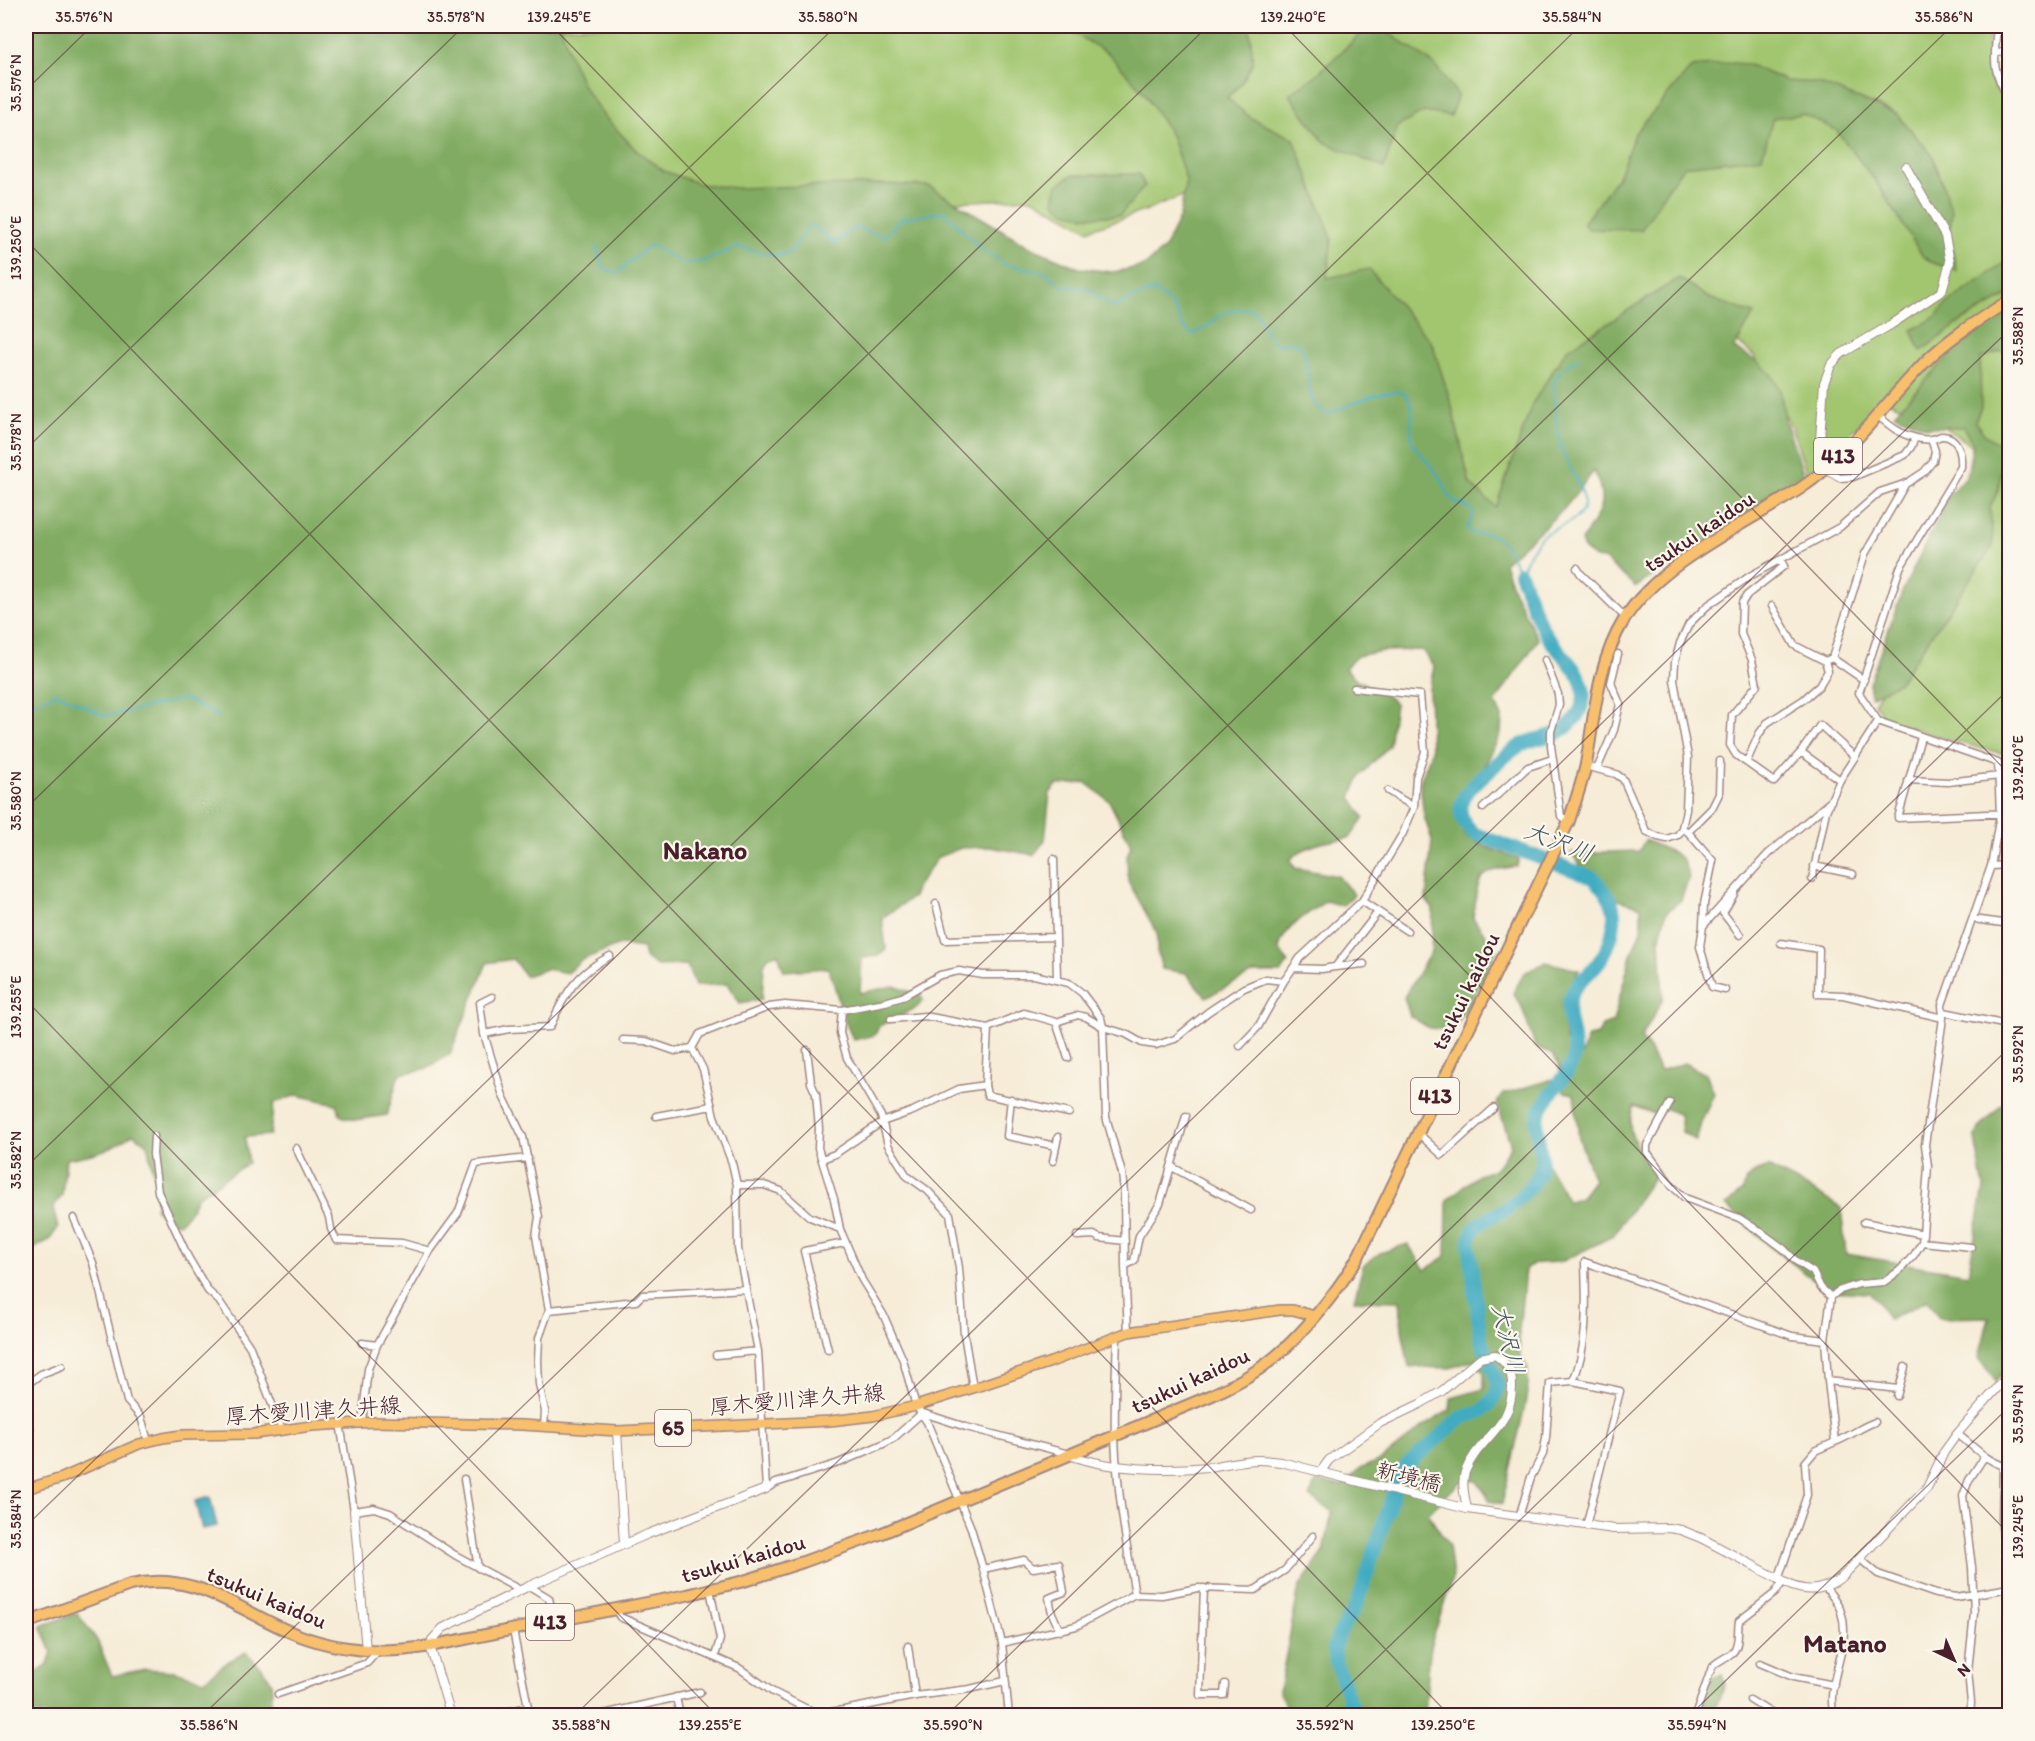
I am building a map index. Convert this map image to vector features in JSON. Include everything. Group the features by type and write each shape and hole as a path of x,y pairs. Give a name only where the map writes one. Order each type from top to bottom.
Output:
{"highway":[{"name":"tsukui kaidou","path":"26,1623 130,1585 154,1581 174,1582 207,1590 302,1637 333,1646 366,1650 415,1649 554,1622 710,1589 825,1555 1070,1455 1242,1381 1283,1352 1350,1271 1569,821 1585,766 1599,680 1609,650 1625,617 1647,589 1675,567 1826,470 1942,346 2010,300"}],"main road":[{"name":"厚木愛川津久井線","path":"26,1489 62,1478 148,1441 182,1435 240,1435 362,1422 544,1426 617,1431 843,1419 920,1410 973,1388 1051,1362 1128,1332 1280,1310 1293,1310 1315,1316"}],"street":[{"path":"1997,26 1996,76 2010,101"},
{"path":"1995,54 2010,50"},
{"path":"1906,166 1945,236 1950,262 1942,291 1841,354 1831,364 1824,382 1821,455 1826,470 1840,478 1853,477 1905,455 1915,438"},
{"path":"1835,1442 1826,1340 1831,1297 1838,1291 1859,1284 1884,1282 1909,1263 1922,1242 1928,1166 1925,1145 1944,1015 1942,1005 1991,866 2000,815 1998,763 1878,721 1859,693 1900,568 1961,467 1962,458 1959,446 1951,438 1941,436 1931,439 1915,438 1904,434 1877,414"},
{"path":"1725,990 1712,987 1700,947 1704,904 1713,861 1685,830 1688,758 1674,680 1675,662 1680,643 1689,624 1707,606 1750,576 1840,527 1881,492 1907,483 1924,472 1933,461 1935,451 1931,439"},
{"path":"1747,761 1759,734 1767,723 1803,700 1819,686 1828,671 1828,659 1865,554 1907,483"},
{"path":"1781,561 1784,566 1747,595 1742,603 1741,634 1752,660 1757,685 1732,715 1730,745 1736,755 1774,782 1801,752 1820,725 1855,757"},
{"path":"1577,568 1625,617"},
{"path":"1772,606 1794,645 1828,659 1864,680"},
{"path":"1597,769 1614,730 1620,704 1611,683 1618,654"},
{"path":"1545,660 1558,694 1559,705 1551,731 1551,746 1560,816 1569,821"},
{"path":"1240,1046 1258,1027 1284,981 1308,950 1362,901 1403,833 1414,807 1416,777 1425,752 1420,695 1354,688"},
{"path":"1812,879 1826,811 1840,780 1878,721"},
{"path":"1921,737 1898,818 2010,813"},
{"path":"1801,752 1840,780"},
{"path":"1483,808 1528,767 1552,759"},
{"path":"1585,766 1616,774 1623,779 1646,831 1667,839 1678,835 1712,808 1719,794 1720,761"},
{"path":"1908,780 1948,782 1999,776"},
{"path":"1388,791 1414,807"},
{"path":"1703,926 1768,854 1831,801"},
{"path":"1054,859 1057,979"},
{"path":"1991,866 2010,865"},
{"path":"1814,866 1853,874"},
{"path":"1734,890 1734,895 1724,914 1740,934"},
{"path":"1362,901 1407,931"},
{"path":"936,904 945,940 1055,937"},
{"path":"1335,967 1378,912"},
{"path":"1973,919 2010,924"},
{"path":"1781,943 1819,949 1818,994 1843,995 2003,1024 2010,993"},
{"path":"484,1034 509,1029 550,1027 561,1001 576,982 590,966 610,956"},
{"path":"1293,968 1322,969 1364,964"},
{"path":"692,1048 700,1034 770,1007 785,1005 842,1010 885,1002 902,997 949,971 966,971 983,975 1034,975 1069,983 1082,993 1101,1018 1103,1027 1104,1104 1123,1182 1128,1332"},
{"path":"891,1019 925,1016 988,1028 1024,1013 1056,1022 1078,1015 1103,1027 1126,1034 1142,1043 1162,1044 1181,1035 1208,1012 1244,988 1266,980 1284,981"},
{"path":"492,997 480,1004 484,1034 503,1096 523,1137 539,1217 536,1236 549,1310 539,1338 538,1361 539,1384 545,1411 544,1426"},
{"path":"842,1010 840,1033 847,1058 881,1116 888,1145 907,1176 927,1190 950,1214 959,1268 964,1334 973,1388"},
{"path":"1056,1022 1068,1058"},
{"path":"988,1028 985,1085 987,1095 1069,1113"},
{"path":"623,1040 646,1041 675,1051 692,1048"},
{"path":"692,1048 703,1069 737,1185 738,1249 758,1351 766,1489"},
{"path":"807,1050 811,1083 816,1094 818,1148 834,1199 840,1229 862,1280 883,1314 903,1360 920,1410 971,1528 1002,1643 1009,1716"},
{"path":"822,1159 835,1154 882,1122 913,1111 959,1089 985,1085"},
{"path":"1011,1099 1007,1136 1056,1146"},
{"path":"1670,1103 1647,1145 1647,1152 1672,1186 1685,1198 1739,1218 1761,1232 1813,1272 1821,1288 1831,1297"},
{"path":"656,1116 712,1106"},
{"path":"1418,1132 1442,1155 1494,1108"},
{"path":"1125,1266 1131,1264 1135,1259 1139,1236 1160,1204 1186,1116"},
{"path":"154,1136 154,1176 163,1203 188,1257 208,1291 219,1301 250,1347 282,1430"},
{"path":"1053,1161 1058,1137"},
{"path":"296,1148 329,1217 336,1240 402,1243 430,1251"},
{"path":"362,1422 368,1369 377,1345 430,1251 458,1213 476,1164 528,1158"},
{"path":"1172,1167 1251,1210"},
{"path":"737,1185 764,1185 781,1191 810,1217 840,1229"},
{"path":"74,1218 93,1263 128,1401 141,1417 148,1441"},
{"path":"1864,1222 1923,1234"},
{"path":"1077,1236 1094,1234 1099,1238 1125,1241"},
{"path":"828,1350 804,1251 845,1242"},
{"path":"1922,1242 1971,1247"},
{"path":"1573,1381 1580,1365 1585,1334 1585,1262 1792,1336 1826,1340"},
{"path":"549,1310 636,1301 642,1295 746,1289"},
{"path":"1117,1336 1116,1465 1135,1594"},
{"path":"362,1343 377,1345"},
{"path":"716,1355 758,1351"},
{"path":"1321,1471 1329,1460 1380,1423 1442,1391 1480,1358 1495,1355 1509,1368 1512,1380 1510,1408 1502,1422 1470,1462 1465,1473 1463,1485 1465,1508"},
{"path":"26,1385 41,1374 62,1366"},
{"path":"1828,1381 1898,1393 1905,1367"},
{"path":"1834,1716 1831,1703 1842,1645 1843,1616 1826,1588 1842,1577 1927,1488 1944,1452 2010,1372"},
{"path":"1519,1517 1531,1477 1543,1454 1550,1383 1573,1381 1620,1391 1586,1526"},
{"path":"920,1410 966,1427 1070,1455"},
{"path":"451,1716 430,1646 432,1640 444,1628 520,1590 624,1544 766,1489 776,1483 839,1463 883,1444 894,1438 920,1410"},
{"path":"26,1418 30,1429"},
{"path":"1695,1716 1712,1666 1732,1653 1737,1646 1739,1621 1775,1593 1781,1581 1807,1495 1805,1463 1815,1451 1851,1436 1863,1426 1875,1422"},
{"path":"340,1423 354,1511 366,1650"},
{"path":"617,1431 624,1544"},
{"path":"1859,1558 1878,1574 1936,1594 1956,1597 1973,1596 2010,1588 2002,1527 2006,1466 1984,1457 1973,1445 1957,1434"},
{"name":"新境橋","path":"1070,1455 1116,1465 1194,1468 1259,1460 1281,1462 1465,1508 1586,1526 1681,1530 1701,1538 1781,1581 1800,1588 1826,1588"},
{"path":"1970,1716 1968,1671 1974,1613 1972,1567 1963,1497 1984,1457"},
{"path":"464,1479 476,1529 478,1568"},
{"path":"459,1497 467,1496"},
{"path":"354,1511 374,1508 390,1513 454,1555 520,1590"},
{"path":"1002,1643 1060,1631 1086,1622 1135,1594 1162,1595 1204,1588 1255,1590 1285,1570 1313,1536"},
{"path":"983,1569 1024,1560 1034,1568 1059,1564 1064,1592 1049,1598 1052,1613 1060,1631"},
{"path":"529,1586 549,1598 554,1622"},
{"path":"1204,1588 1200,1695 1224,1695 1225,1684"},
{"path":"710,1589 720,1639 716,1653"},
{"path":"615,1609 620,1617 739,1668 773,1692 809,1710 822,1713 1005,1682"},
{"path":"488,1716 528,1707 513,1630"},
{"path":"908,1646 915,1696"},
{"path":"278,1694 367,1663 379,1650"},
{"path":"1760,1663 1793,1677 1834,1685"},
{"path":"595,1716 700,1692"},
{"path":"676,1697 680,1716"},
{"path":"1750,1700 1773,1715"},
{"path":"791,1716 809,1710"}],"green space":[{"path":"26,26 561,26 570,56 584,88 604,116 636,150 664,171 700,184 735,188 884,184 929,186 1030,247 1079,268 1113,272 1144,266 1164,249 1180,216 1186,180 1171,135 1144,93 1108,53 1062,26 1247,26 1250,30 1253,63 1242,82 1227,98 1251,118 1294,139 1332,238 1327,278 1369,269 1432,343 1451,403 1470,484 1496,507 1532,404 1566,350 1679,278 1709,298 1754,314 1734,348 1758,362 1771,374 1780,390 1786,423 1804,476 1636,587 1604,559 1595,558 1584,550 1581,541 1600,508 1601,492 1594,471 1564,509 1504,563 1513,589 1538,640 1495,702 1502,717 1501,733 1487,762 1461,797 1457,814 1464,835 1484,846 1519,859 1517,866 1493,871 1481,879 1478,885 1473,918 1497,950 1475,994 1453,1030 1429,1028 1410,1016 1404,997 1431,952 1433,909 1426,900 1432,840 1424,816 1420,782 1431,752 1429,689 1434,667 1422,650 1382,651 1357,656 1345,668 1356,679 1390,698 1395,704 1389,746 1360,776 1351,797 1364,818 1350,838 1310,847 1302,850 1290,860 1295,868 1338,876 1354,895 1342,906 1326,901 1291,928 1281,941 1279,949 1288,963 1281,973 1254,973 1206,997 1186,973 1162,969 1157,951 1157,933 1128,881 1127,856 1131,845 1109,801 1086,783 1057,785 1050,793 1045,840 1034,855 990,847 961,848 938,857 917,886 913,897 882,918 886,949 879,956 862,958 860,993 894,986 921,995 923,1001 916,1008 879,1026 875,1035 854,1040 828,968 784,971 778,953 768,957 764,965 762,999 740,1003 727,984 695,986 687,965 657,966 645,958 643,948 620,945 581,960 567,973 546,969 525,976 513,959 487,963 450,1054 425,1069 399,1074 387,1115 355,1120 341,1116 336,1104 297,1095 274,1103 270,1135 245,1137 248,1163 197,1197 190,1211 180,1223 166,1221 155,1208 160,1189 157,1188 147,1144 133,1134 117,1145 101,1151 66,1159 62,1196 53,1207 58,1228 49,1240 35,1248 26,1238"},
{"path":"490,26 1990,26 1987,57 1990,78 2010,113 2009,755 1952,741 1885,719 1874,703 1895,670 1984,454 1940,424 1882,398 1839,446 1807,474 1791,426 1754,356 1704,315 1546,437 1484,525 1222,180 1150,209 1088,230 1032,198 933,203 645,268"},
{"path":"1383,29 1435,65 1458,95 1450,116 1424,112 1398,126 1384,168 1324,142 1289,94 1315,76 1365,30"},
{"path":"1730,63 1747,64 1786,81 1818,83 1897,114 1933,156 1952,212 1949,234 1957,271 1931,262 1922,255 1876,182 1836,130 1803,114 1773,118 1762,157 1685,166 1667,189 1641,230 1589,229 1583,224 1619,175 1635,133 1692,67"},
{"path":"1139,174 1145,186 1120,215 1094,217 1077,215 1054,202 1057,185 1072,175"},
{"path":"2009,260 2009,295 1962,321 1921,351 1912,330 1934,318 1949,302"},
{"path":"2009,309 2009,349 1980,358 1981,407 1975,422 1985,435 2005,448 1998,491 1990,507 1993,546 1899,682 1871,697 1869,683 1903,590 1950,494 1967,476 1973,443 1963,427 1927,427 1894,414 1962,344"},
{"path":"1645,840 1674,853 1683,860 1689,877 1681,900 1666,913 1660,937 1663,999 1641,1038 1660,1071 1684,1063 1706,1074 1714,1093 1696,1141 1682,1132 1680,1115 1662,1107 1659,1116 1634,1106 1630,1125 1632,1134 1639,1149 1657,1172 1613,1236 1561,1262 1531,1265 1525,1270 1519,1331 1520,1354 1528,1368 1528,1387 1502,1504 1490,1501 1477,1480 1460,1482 1428,1514 1449,1546 1453,1577 1430,1647 1425,1715 1289,1715 1279,1691 1299,1587 1324,1552 1332,1511 1309,1497 1317,1481 1342,1486 1360,1469 1382,1459 1425,1425 1450,1410 1451,1398 1484,1389 1484,1372 1474,1360 1450,1368 1409,1367 1402,1330 1400,1301 1354,1300 1363,1266 1380,1253 1408,1244 1425,1270 1446,1256 1447,1200 1478,1175 1496,1169 1511,1146 1497,1102 1503,1094 1553,1079 1556,1096 1534,1118 1536,1152 1547,1164 1568,1201 1581,1197 1594,1180 1579,1138 1574,1094 1564,1092 1559,1066 1553,1055 1535,1046 1521,1005 1513,994 1524,973 1546,962 1579,970 1562,1006 1566,1041 1582,1054 1588,1037 1598,1035 1602,1026 1613,1022 1631,955 1641,930 1641,907 1613,898 1571,853 1639,851"},
{"path":"2009,1096 2009,1364 1996,1382 1979,1358 1989,1317 1939,1318 1927,1300 1889,1320 1877,1300 1869,1293 1829,1291 1768,1245 1726,1205 1743,1190 1746,1180 1755,1172 1768,1167 1841,1208 1846,1254 1968,1274 1984,1188 1975,1139 1979,1129"},
{"path":"77,1613 97,1640 112,1676 145,1669 175,1671 204,1680 229,1661 246,1652 270,1679 272,1693 268,1715 26,1715 26,1670 34,1676 48,1663 52,1652 41,1626"},
{"path":"1722,1675 1725,1685 1712,1715 1700,1715 1713,1678"}],"water":[{"path":"210,1497 217,1526 202,1529 195,1501"}],"waterway":[{"path":"596,246 604,269 617,273 650,245 682,263 702,262 738,247 778,256 792,250 811,224 835,243 854,227 884,237 902,218 945,212 981,249 1004,264 1045,272 1063,287 1088,288 1113,307 1154,290 1172,304 1184,328 1191,334 1204,329 1226,312 1251,308 1256,312 1272,340 1279,345 1294,341 1301,348 1305,358 1310,391 1319,409 1329,414 1376,395 1404,393 1411,406 1413,444 1442,480 1448,494 1455,502 1470,508 1473,512 1467,527 1469,530 1474,533 1492,535 1501,541 1520,573"},
{"name":"大沢川","path":"1520,573 1534,545 1541,537 1572,521 1582,511 1584,505 1582,493 1561,447 1554,394 1557,376 1579,358"},
{"name":"大沢川","path":"1355,1716 1336,1662 1334,1648 1338,1635 1357,1604 1399,1476 1408,1464 1461,1418 1480,1412 1494,1398 1498,1387 1481,1340 1469,1244 1476,1227 1516,1201 1538,1175 1541,1161 1537,1131 1538,1116 1546,1100 1569,1069 1574,1054 1568,1010 1571,995 1603,955 1614,922 1612,903 1594,878 1475,834 1461,816 1463,799 1468,791 1506,755 1519,746 1556,734 1566,728 1581,710 1583,702 1582,683 1572,666 1543,629 1520,573"},
{"path":"26,706 57,693 106,716 185,699 220,717"}],"district":[{"name":"Nakano","path":"705,850"},
{"name":"Matano","path":"1845,1643"}]}
